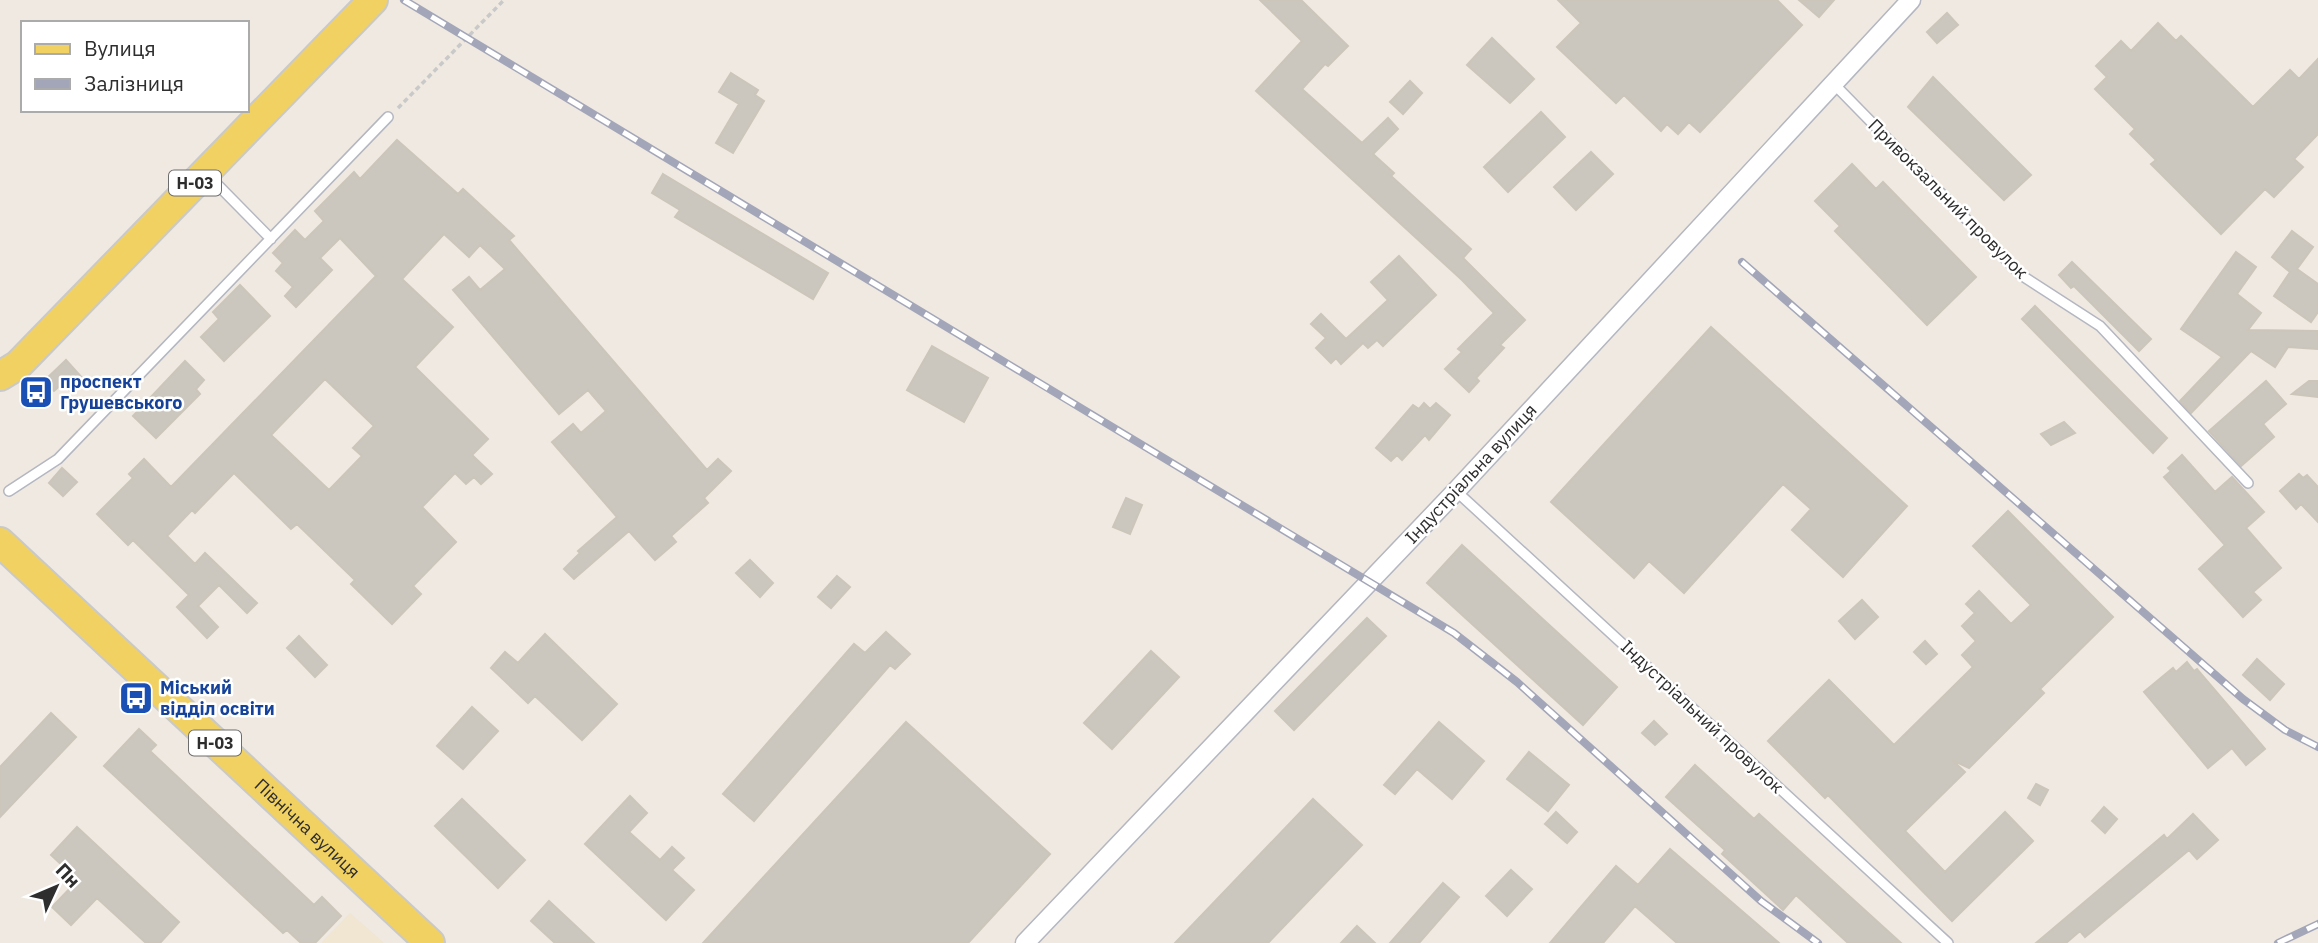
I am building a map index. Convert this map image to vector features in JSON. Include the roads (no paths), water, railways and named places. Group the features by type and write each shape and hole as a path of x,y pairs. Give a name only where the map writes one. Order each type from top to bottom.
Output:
{"main road":[{"name":"Н-03","path":"0,399 9,370 373,0"},
{"name":"Північна вулиця","path":"0,542 430,943"}],"street":[{"name":"Індустріальна вулиця","path":"1025,943 1456,491 1911,0"}],"lane":[{"name":"Привокзальний провулок","path":"1833,83 2021,275 2100,326 2248,483"},
{"path":"9,491 58,458 388,117"},
{"path":"205,172 271,239"},
{"name":"Індустріальний провулок","path":"1456,491 1948,943"}],"railway":[{"path":"404,0 1454,633 1517,682 1761,901 1818,943"},
{"path":"1742,262 2243,699 2285,730 2318,747"},
{"path":"2278,943 2318,924"}],"place":[{"name":"проспект Грушевського","path":"36,392"},
{"name":"Міський відділ освіти","path":"136,698"}]}
